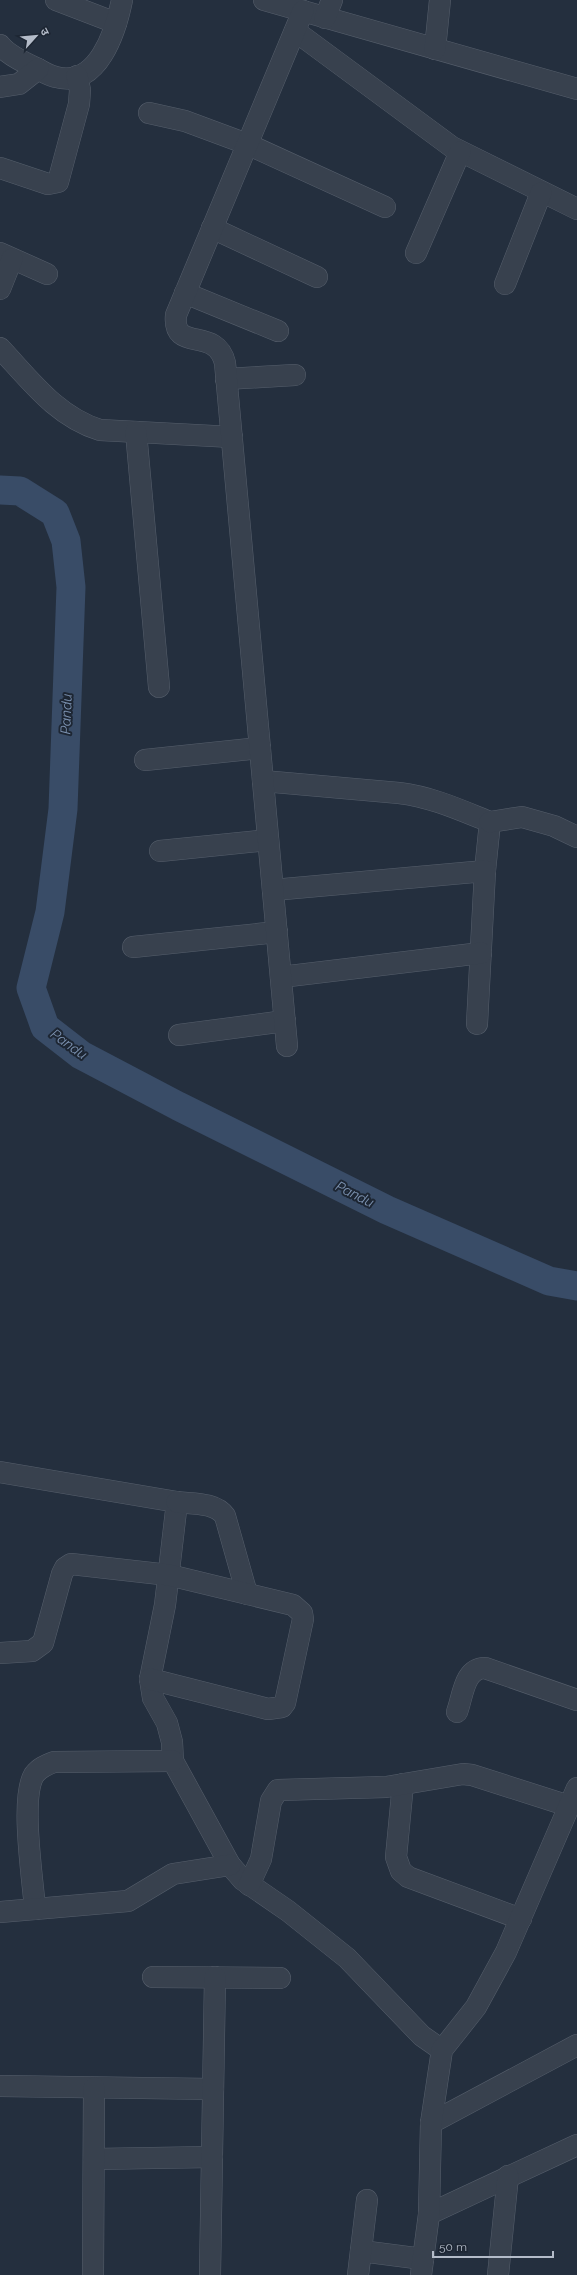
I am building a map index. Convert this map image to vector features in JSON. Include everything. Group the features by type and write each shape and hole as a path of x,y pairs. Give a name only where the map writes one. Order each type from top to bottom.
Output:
{"street":[{"path":"56,0 116,23"},
{"path":"0,45 38,69 56,78 77,76 94,67 112,36 122,0"},
{"path":"264,0 303,11 329,9 434,49 577,89"},
{"path":"434,49 440,0"},
{"path":"287,1046 232,437 222,352 217,346 208,341 188,338 179,333 175,326 176,315 303,11"},
{"path":"295,31 460,152 541,193 577,209"},
{"path":"0,87 19,84 38,69"},
{"path":"0,168 48,184 58,182 79,104 80,90 77,76"},
{"path":"149,113 185,121 247,144 385,208"},
{"path":"416,253 460,152"},
{"path":"505,284 541,193"},
{"path":"212,228 317,277"},
{"path":"0,289 6,256 47,274"},
{"path":"185,293 278,331"},
{"path":"0,348 54,405 84,425 100,430 232,437"},
{"path":"226,379 295,375"},
{"path":"136,432 159,687"},
{"path":"145,760 260,748"},
{"path":"263,781 422,796 490,822 522,817 554,826 577,837"},
{"path":"477,1024 485,871 490,822"},
{"path":"160,851 268,840"},
{"path":"273,890 485,871"},
{"path":"133,947 277,932"},
{"path":"281,977 481,953"},
{"path":"179,1035 285,1021"},
{"path":"0,1472 215,1507 221,1510 224,1516 247,1594"},
{"path":"177,1502 165,1605 150,1679 153,1698 169,1729 172,1742 173,1761 230,1865 249,1884 288,1911 347,1958 422,2036 442,2050"},
{"path":"0,1653 32,1651 43,1642 62,1574 65,1568 71,1564 169,1575 293,1605 302,1613 303,1619 287,1695 282,1707 268,1709 150,1679"},
{"path":"457,1712 469,1675 479,1668 485,1668 577,1700"},
{"path":"35,1909 28,1803 31,1782 34,1775 40,1769 54,1762 173,1761"},
{"path":"249,1884 262,1859 271,1801 278,1790 370,1788 458,1775 472,1776 575,1795 506,1952 476,2007 442,2050 431,2124 429,2214 422,2267 361,2250"},
{"path":"403,1784 396,1857 401,1871 408,1878 521,1919"},
{"path":"0,1912 128,1901 173,1874 230,1865"},
{"path":"153,1977 280,1978"},
{"path":"210,2275 215,1977"},
{"path":"431,2124 577,2045"},
{"path":"0,2086 213,2089"},
{"path":"93,2275 94,2088"},
{"path":"429,2214 577,2145"},
{"path":"94,2159 212,2157"},
{"path":"498,2275 508,2176"},
{"path":"358,2275 367,2200"}],"waterway":[{"name":"Pandu","path":"0,490 20,491 55,513 66,541 71,587 63,809 50,912 31,988 45,1027 81,1055 178,1106 387,1210 549,1281 577,1286"}]}
